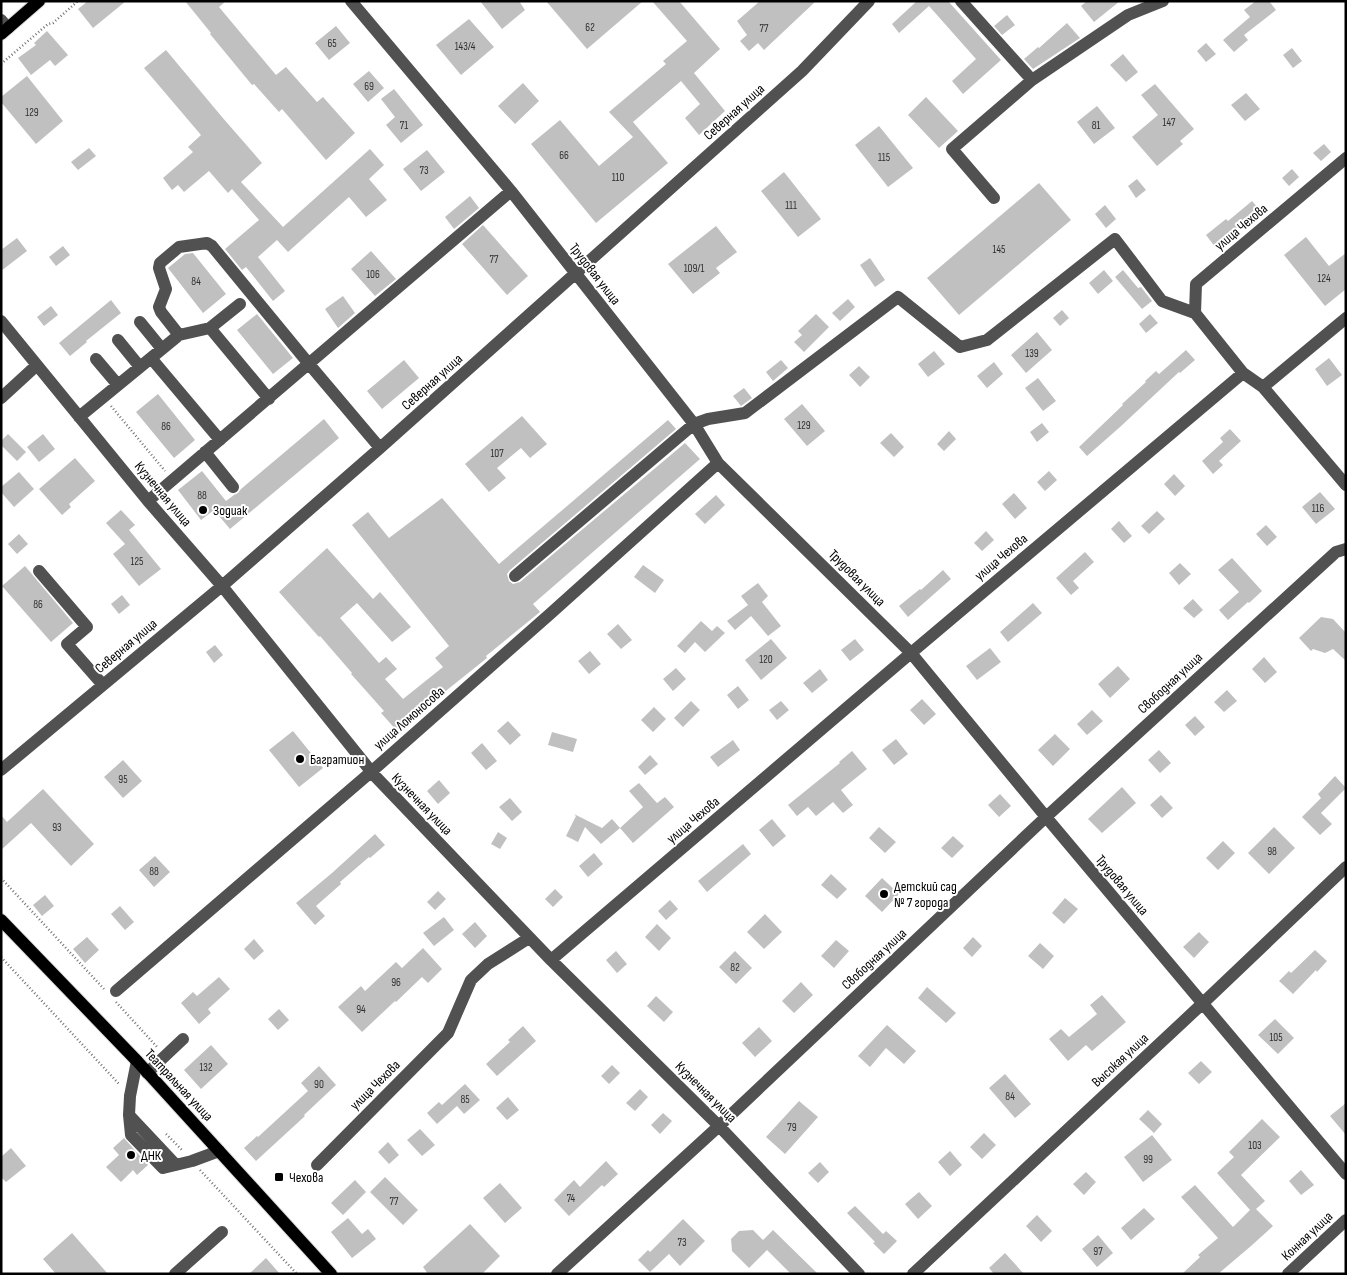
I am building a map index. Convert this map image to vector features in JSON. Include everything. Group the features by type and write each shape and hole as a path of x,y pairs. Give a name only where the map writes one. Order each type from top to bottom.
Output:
{"main road":[{"path":"4,27 39,1"},
{"name":"Театральная улица","path":"1,920 137,1061 331,1274"}],"street":[{"name":"Трудовая улица","path":"351,1 511,191 694,424 718,462 911,653 1046,818 1346,1174"},
{"name":"Северная улица","path":"1,770 222,586 380,448 802,71 869,1"},
{"path":"961,1 1032,80"},
{"path":"994,198 952,149 1032,80 1128,15 1163,1"},
{"name":"улица Чехова","path":"1195,313 1196,284 1346,158"},
{"path":"148,501 511,191"},
{"path":"515,576 694,424 708,419 745,413 898,297 960,347 987,340 1115,239 1162,301 1195,313 1242,373 1263,387 1346,485"},
{"path":"179,335 159,307 166,289 159,268 160,263 179,247 207,243 212,246 380,448"},
{"path":"79,417 179,335 210,328 240,304"},
{"path":"1263,387 1346,318"},
{"name":"Кузнечная улица","path":"1,321 148,501 222,586 371,772 551,960 719,1126 859,1274"},
{"path":"140,322 162,349"},
{"path":"210,328 269,398"},
{"path":"118,340 140,367"},
{"path":"151,358 220,440"},
{"path":"96,359 118,385"},
{"path":"1,398 37,365"},
{"name":"улица Чехова","path":"551,960 1242,373"},
{"path":"205,452 233,486"},
{"name":"улица Ломоносова","path":"112,994 371,772 718,462"},
{"name":"Свободная улица","path":"557,1274 719,1126 1046,818 1336,552 1346,549"},
{"path":"39,570 87,627 67,644 103,685"},
{"name":"Высокая улица","path":"913,1274 1346,867"},
{"name":"улица Чехова","path":"317,1165 448,1033 471,980 488,964 530,938"},
{"path":"147,1073 183,1039"},
{"path":"137,1061 130,1096 131,1135 163,1168 192,1161 220,1151"},
{"name":"Конная улица","path":"1288,1274 1346,1220"},
{"path":"175,1274 222,1232"}],"path":[{"path":"1,64 48,24 53,24 78,1"},
{"path":"103,397 172,480"},
{"path":"1,878 112,994 165,1056"},
{"path":"1,957 130,1096"},
{"path":"164,1132 297,1274"}],"building":[{"path":"88,1 126,1 93,28 78,9"},
{"path":"185,1 226,1 219,7 276,75 286,67 317,102 323,97 355,133 326,160 282,109 279,112 254,84 252,85"},
{"path":"480,1 519,1 525,10 502,29"},
{"path":"546,1 643,1 587,49"},
{"path":"652,1 679,1 720,49 694,73 725,111 699,135 685,118 700,104 681,81 633,122 668,163 596,223 531,144 560,120 599,166 633,137 609,112 666,64 663,61 687,41"},
{"path":"760,1 816,1 764,50 758,43 749,51 740,41 747,35 737,21"},
{"path":"917,1 948,1 1001,60 963,94 952,81 976,59 929,6 899,33 892,24"},
{"path":"1087,1 1120,1 1094,22 1081,6"},
{"path":"1256,1 1269,1 1276,10 1244,35 1248,40 1234,52 1223,40 1250,17 1244,10"},
{"path":"1007,15 1015,25 1002,35 994,26"},
{"path":"469,19 494,47 461,75 436,45"},
{"path":"1067,23 1080,38 1033,69 1024,59"},
{"path":"336,26 350,43 329,60 315,43"},
{"path":"47,31 68,55 55,66 50,60 31,75 18,58 36,45 34,43"},
{"path":"1206,43 1216,54 1206,62 1197,51"},
{"path":"1292,48 1302,61 1293,68 1283,55"},
{"path":"166,50 262,163 241,182 283,227 370,149 384,165 369,179 387,200 366,217 349,197 288,252 277,240 258,257 285,291 273,301 246,267 242,270 225,249 259,220 232,189 228,193 209,171 184,192 178,185 172,190 163,178 193,152 188,147 201,135 144,68"},
{"path":"1123,54 1138,72 1126,82 1110,65"},
{"path":"369,71 384,88 368,102 353,84"},
{"path":"27,76 63,121 36,144 1,102 1,97"},
{"path":"523,83 539,101 515,124 498,106"},
{"path":"1155,84 1194,129 1180,141 1183,144 1157,166 1132,137 1158,115 1141,95"},
{"path":"394,89 423,125 401,143 386,125 395,117 381,99"},
{"path":"1246,93 1260,109 1245,121 1231,105"},
{"path":"926,97 958,131 939,148 908,115"},
{"path":"1097,106 1115,128 1094,144 1077,122"},
{"path":"879,126 913,168 888,187 855,145"},
{"path":"1324,144 1331,152 1321,161 1313,153"},
{"path":"89,148 96,156 78,170 71,162"},
{"path":"427,150 445,172 421,191 403,169"},
{"path":"1292,169 1299,177 1289,186 1282,178"},
{"path":"784,172 821,219 798,237 761,191"},
{"path":"1137,179 1146,190 1136,198 1128,186"},
{"path":"1039,183 1071,220 959,315 927,278"},
{"path":"470,196 479,208 454,229 445,217"},
{"path":"1252,201 1259,209 1235,230 1237,232 1216,248 1206,235 1226,219 1228,221"},
{"path":"1105,205 1116,219 1106,228 1095,214"},
{"path":"483,225 528,276 507,295 462,244"},
{"path":"716,226 737,252 716,268 720,273 693,294 668,264"},
{"path":"1306,237 1329,266 1346,253 1346,289 1325,306 1284,255"},
{"path":"17,238 27,251 1,271 1,250"},
{"path":"63,246 70,255 56,266 49,257"},
{"path":"371,251 396,279 375,296 351,269"},
{"path":"193,253 226,294 203,313 168,268 185,254"},
{"path":"870,258 885,280 875,287 860,265"},
{"path":"1104,270 1113,281 1098,294 1089,283"},
{"path":"1123,270 1138,288 1141,287 1152,301 1142,309 1115,277"},
{"path":"343,296 355,313 338,328 325,309"},
{"path":"848,299 855,307 840,321 832,313"},
{"path":"111,300 121,313 70,356 59,343"},
{"path":"51,306 58,315 44,326 37,317"},
{"path":"1062,310 1069,318 1060,326 1053,318"},
{"path":"257,314 293,358 273,374 237,330"},
{"path":"816,314 829,327 804,352 794,342 802,335 798,331"},
{"path":"1150,314 1158,323 1146,333 1139,324"},
{"path":"1037,332 1052,350 1026,373 1011,355"},
{"path":"1186,350 1195,360 1179,372 1087,456 1079,447 1156,371 1159,374"},
{"path":"934,351 945,364 928,377 918,364"},
{"path":"1329,358 1342,375 1327,386 1315,369"},
{"path":"404,360 419,378 382,409 367,391"},
{"path":"781,360 788,368 773,381 766,372"},
{"path":"994,362 1003,374 987,388 977,376"},
{"path":"859,366 870,377 860,387 849,375"},
{"path":"1038,378 1056,401 1043,411 1025,388"},
{"path":"744,388 752,398 741,406 733,396"},
{"path":"158,394 195,440 174,458 136,412"},
{"path":"802,404 825,431 807,446 784,419"},
{"path":"522,416 547,444 530,458 521,448 497,468 506,478 489,492 465,464"},
{"path":"324,419 339,438 230,529 214,510 201,520 178,490 202,471 226,501 238,493"},
{"path":"668,420 676,429 510,570 507,574 509,581 513,584 520,582 685,443 700,459 533,604 540,612 398,732 381,713 384,711 352,673 279,592 327,548 373,599 380,592 411,627 392,642 357,603 340,618 379,663 386,657 397,669 385,679 403,699 443,667 435,658 449,646 352,525 368,512 389,538 442,498 499,564"},
{"path":"1042,423 1049,432 1037,442 1030,432"},
{"path":"1230,429 1241,441 1219,461 1223,465 1213,474 1202,461 1223,442 1220,438"},
{"path":"949,431 956,439 944,451 937,444"},
{"path":"891,433 904,447 894,457 880,443"},
{"path":"8,434 26,452 17,461 1,445 1,441"},
{"path":"43,434 55,449 39,462 27,447"},
{"path":"75,458 95,481 69,504 71,507 62,515 39,489"},
{"path":"1049,471 1057,480 1045,491 1037,482"},
{"path":"19,472 34,489 14,507 1,492 1,487"},
{"path":"1174,474 1185,486 1175,496 1164,484"},
{"path":"1320,492 1335,509 1316,524 1302,507"},
{"path":"1014,493 1027,508 1015,519 1002,504"},
{"path":"716,495 725,505 705,524 695,514"},
{"path":"121,510 135,525 129,530 161,569 139,586 113,554 125,544 106,523"},
{"path":"1157,511 1165,519 1149,534 1141,526"},
{"path":"1119,521 1132,536 1124,543 1111,529"},
{"path":"1266,525 1277,537 1267,546 1256,534"},
{"path":"986,531 994,540 982,551 974,543"},
{"path":"19,534 28,544 17,554 8,544"},
{"path":"1085,552 1094,562 1073,581 1079,588 1071,595 1056,578"},
{"path":"1232,558 1262,591 1228,620 1219,610 1239,592 1218,570"},
{"path":"1180,563 1191,574 1179,585 1169,573"},
{"path":"643,565 664,580 655,593 634,577"},
{"path":"25,566 73,623 51,642 2,586"},
{"path":"943,570 951,579 908,617 899,606 921,590"},
{"path":"758,583 768,596 762,602 781,626 768,636 751,616 735,630 727,621 748,605 741,596"},
{"path":"122,595 130,605 119,614 111,604"},
{"path":"1193,599 1203,610 1194,618 1183,608"},
{"path":"1033,603 1042,613 1008,642 1000,632"},
{"path":"1321,617 1333,619 1346,633 1346,661 1333,649 1325,653 1313,649 1311,651 1299,638"},
{"path":"701,621 712,631 717,626 725,633 705,652 695,642 685,653 677,646"},
{"path":"618,624 632,640 621,649 607,634"},
{"path":"771,639 787,658 761,680 745,660"},
{"path":"855,639 864,650 850,661 841,650"},
{"path":"215,645 223,655 214,663 206,652"},
{"path":"990,648 1001,662 977,680 966,666"},
{"path":"590,651 601,664 589,674 578,661"},
{"path":"1264,657 1277,672 1265,683 1252,669"},
{"path":"1118,666 1130,679 1110,698 1098,684"},
{"path":"676,668 686,679 673,691 663,679"},
{"path":"820,669 828,680 812,693 803,683"},
{"path":"738,686 749,700 738,709 727,695"},
{"path":"1227,690 1237,701 1224,712 1214,702"},
{"path":"922,699 936,714 924,725 910,710"},
{"path":"691,701 700,710 683,727 674,718"},
{"path":"781,701 789,710 777,720 769,710"},
{"path":"654,707 666,719 653,732 641,720"},
{"path":"1092,710 1103,721 1087,735 1077,724"},
{"path":"1195,716 1205,727 1195,736 1185,725"},
{"path":"508,721 521,735 510,745 497,731"},
{"path":"293,731 323,768 299,787 269,750"},
{"path":"552,732 577,739 573,752 548,745"},
{"path":"1055,734 1070,749 1053,766 1038,750"},
{"path":"896,739 908,754 894,765 882,750"},
{"path":"733,740 740,750 718,767 710,757"},
{"path":"482,743 497,761 486,770 471,753"},
{"path":"1159,750 1171,763 1160,773 1148,760"},
{"path":"852,751 867,769 841,790 853,805 843,813 833,802 816,816 808,807 797,816 788,805"},
{"path":"650,755 658,764 645,775 638,767"},
{"path":"123,760 142,781 123,798 104,777"},
{"path":"1335,776 1346,788 1321,813 1332,824 1320,835 1302,817 1321,798 1318,794"},
{"path":"439,780 450,793 438,804 427,791"},
{"path":"639,783 657,803 665,797 674,807 633,843 620,828 643,807 629,791"},
{"path":"1122,787 1136,803 1102,833 1088,819"},
{"path":"43,789 94,844 71,866 31,823 1,850 1,815 7,822"},
{"path":"1000,794 1011,806 999,817 988,805"},
{"path":"1161,795 1173,808 1162,818 1150,805"},
{"path":"510,798 522,812 512,821 499,807"},
{"path":"574,814 602,828 612,819 620,828 601,844 585,827 578,842 566,836 576,816"},
{"path":"772,819 786,836 773,847 759,830"},
{"path":"879,827 896,842 885,853 869,838"},
{"path":"1274,827 1295,848 1269,874 1248,853"},
{"path":"498,832 507,838 500,849 491,844"},
{"path":"375,834 385,845 340,882 341,884 316,906 325,916 315,925 296,903"},
{"path":"953,836 964,846 952,858 941,848"},
{"path":"1223,841 1235,853 1218,870 1206,858"},
{"path":"743,844 751,854 707,892 698,881"},
{"path":"594,853 603,864 588,877 579,866"},
{"path":"155,856 170,872 154,887 139,870"},
{"path":"831,874 847,889 837,899 821,885"},
{"path":"882,878 899,894 882,912 865,896"},
{"path":"555,889 563,897 553,907 545,899"},
{"path":"438,891 446,899 435,910 427,902"},
{"path":"45,895 54,906 42,916 33,905"},
{"path":"1065,898 1078,909 1064,924 1052,913"},
{"path":"670,900 678,909 666,920 658,911"},
{"path":"120,906 134,922 125,930 111,914"},
{"path":"765,914 782,932 764,949 747,932"},
{"path":"444,917 454,930 434,946 423,933"},
{"path":"475,922 487,936 475,948 462,934"},
{"path":"657,924 671,938 659,951 645,937"},
{"path":"1199,932 1209,942 1194,958 1183,947"},
{"path":"87,937 99,950 85,963 73,949"},
{"path":"973,937 982,946 972,957 963,948"},
{"path":"254,939 264,951 254,960 244,949"},
{"path":"836,940 849,951 834,968 821,956"},
{"path":"1040,943 1054,956 1043,969 1028,956"},
{"path":"423,948 442,969 428,983 422,977 362,1032 338,1007 361,986 365,991 396,962 402,968"},
{"path":"1315,950 1327,961 1293,994 1279,981 1289,971 1291,973"},
{"path":"616,951 627,964 617,973 606,960"},
{"path":"735,951 752,968 736,984 719,967"},
{"path":"219,977 230,989 208,1009 211,1013 199,1024 181,1003 193,992 197,996"},
{"path":"801,982 813,995 794,1013 782,1001"},
{"path":"927,987 956,1013 946,1023 918,998"},
{"path":"1102,995 1126,1022 1092,1051 1086,1045 1068,1061 1049,1039 1061,1029 1069,1037 1097,1014 1090,1005"},
{"path":"656,996 673,1012 664,1022 647,1006"},
{"path":"279,1009 289,1020 278,1030 268,1019"},
{"path":"1275,1019 1294,1038 1278,1054 1258,1035"},
{"path":"887,1025 916,1051 904,1064 886,1048 870,1067 858,1056"},
{"path":"523,1026 536,1041 497,1076 486,1064 510,1042 508,1040"},
{"path":"759,1027 772,1041 755,1057 742,1043"},
{"path":"211,1045 228,1064 201,1089 184,1070"},
{"path":"1201,1061 1212,1072 1199,1084 1188,1073"},
{"path":"612,1065 620,1073 609,1084 601,1076"},
{"path":"319,1066 336,1085 256,1161 244,1148 308,1091 301,1083"},
{"path":"1005,1074 1031,1104 1015,1118 989,1088"},
{"path":"465,1084 480,1100 464,1114 457,1106 437,1124 427,1113 439,1102 442,1105"},
{"path":"640,1089 648,1097 635,1111 626,1103"},
{"path":"508,1097 519,1110 507,1120 496,1108"},
{"path":"799,1101 818,1117 785,1154 766,1137"},
{"path":"1346,1103 1346,1135 1330,1116"},
{"path":"1148,1110 1162,1124 1154,1133 1139,1119"},
{"path":"663,1113 672,1121 660,1134 651,1125"},
{"path":"1262,1119 1280,1137 1241,1175 1265,1201 1256,1209 1273,1226 1218,1274 1182,1274 1200,1257 1198,1255 1218,1238 1181,1197 1195,1185 1233,1227 1250,1210 1217,1173 1234,1157 1229,1152"},
{"path":"420,1129 435,1145 422,1156 407,1140"},
{"path":"984,1133 996,1145 982,1159 970,1147"},
{"path":"1152,1135 1172,1160 1143,1182 1124,1157"},
{"path":"124,1138 148,1165 137,1175 133,1170 121,1182 106,1167 119,1155 113,1148"},
{"path":"388,1142 399,1155 389,1164 378,1152"},
{"path":"11,1148 26,1166 6,1182 1,1177 1,1157"},
{"path":"950,1151 962,1165 950,1176 938,1162"},
{"path":"606,1161 618,1174 604,1187 602,1185 569,1216 554,1200 574,1180 580,1187"},
{"path":"820,1162 829,1172 818,1183 808,1173"},
{"path":"1301,1170 1314,1185 1301,1195 1289,1181"},
{"path":"1086,1172 1096,1182 1084,1195 1073,1184"},
{"path":"385,1177 418,1210 403,1225 370,1192"},
{"path":"355,1180 366,1192 343,1215 331,1203"},
{"path":"500,1183 522,1208 505,1223 483,1198"},
{"path":"919,1192 932,1206 918,1219 905,1204"},
{"path":"855,1206 883,1234 886,1231 897,1241 884,1254 847,1213"},
{"path":"1144,1208 1155,1219 1131,1240 1121,1228"},
{"path":"1037,1215 1052,1231 1041,1242 1026,1226"},
{"path":"348,1218 362,1234 368,1229 376,1239 352,1258 331,1232"},
{"path":"683,1219 705,1241 680,1266 669,1254 650,1272 638,1260 648,1250 650,1252"},
{"path":"470,1224 500,1256 482,1274 428,1274 423,1267"},
{"path":"753,1230 763,1240 773,1230 818,1274 791,1274 767,1250 749,1268 732,1251 731,1239 739,1231"},
{"path":"72,1233 108,1274 56,1274 43,1259"},
{"path":"1098,1235 1113,1253 1097,1267 1082,1249"},
{"path":"1005,1253 1024,1274 994,1274 989,1268"},
{"path":"266,1258 280,1274 249,1274"}],"place":[{"name":"Зодиак","path":"203,510"},
{"name":"Багратион","path":"300,759"},
{"name":"Детский сад № 7 города","path":"884,894"},
{"name":"ДНК","path":"131,1155"},
{"name":"Чехова","path":"279,1177"}]}
